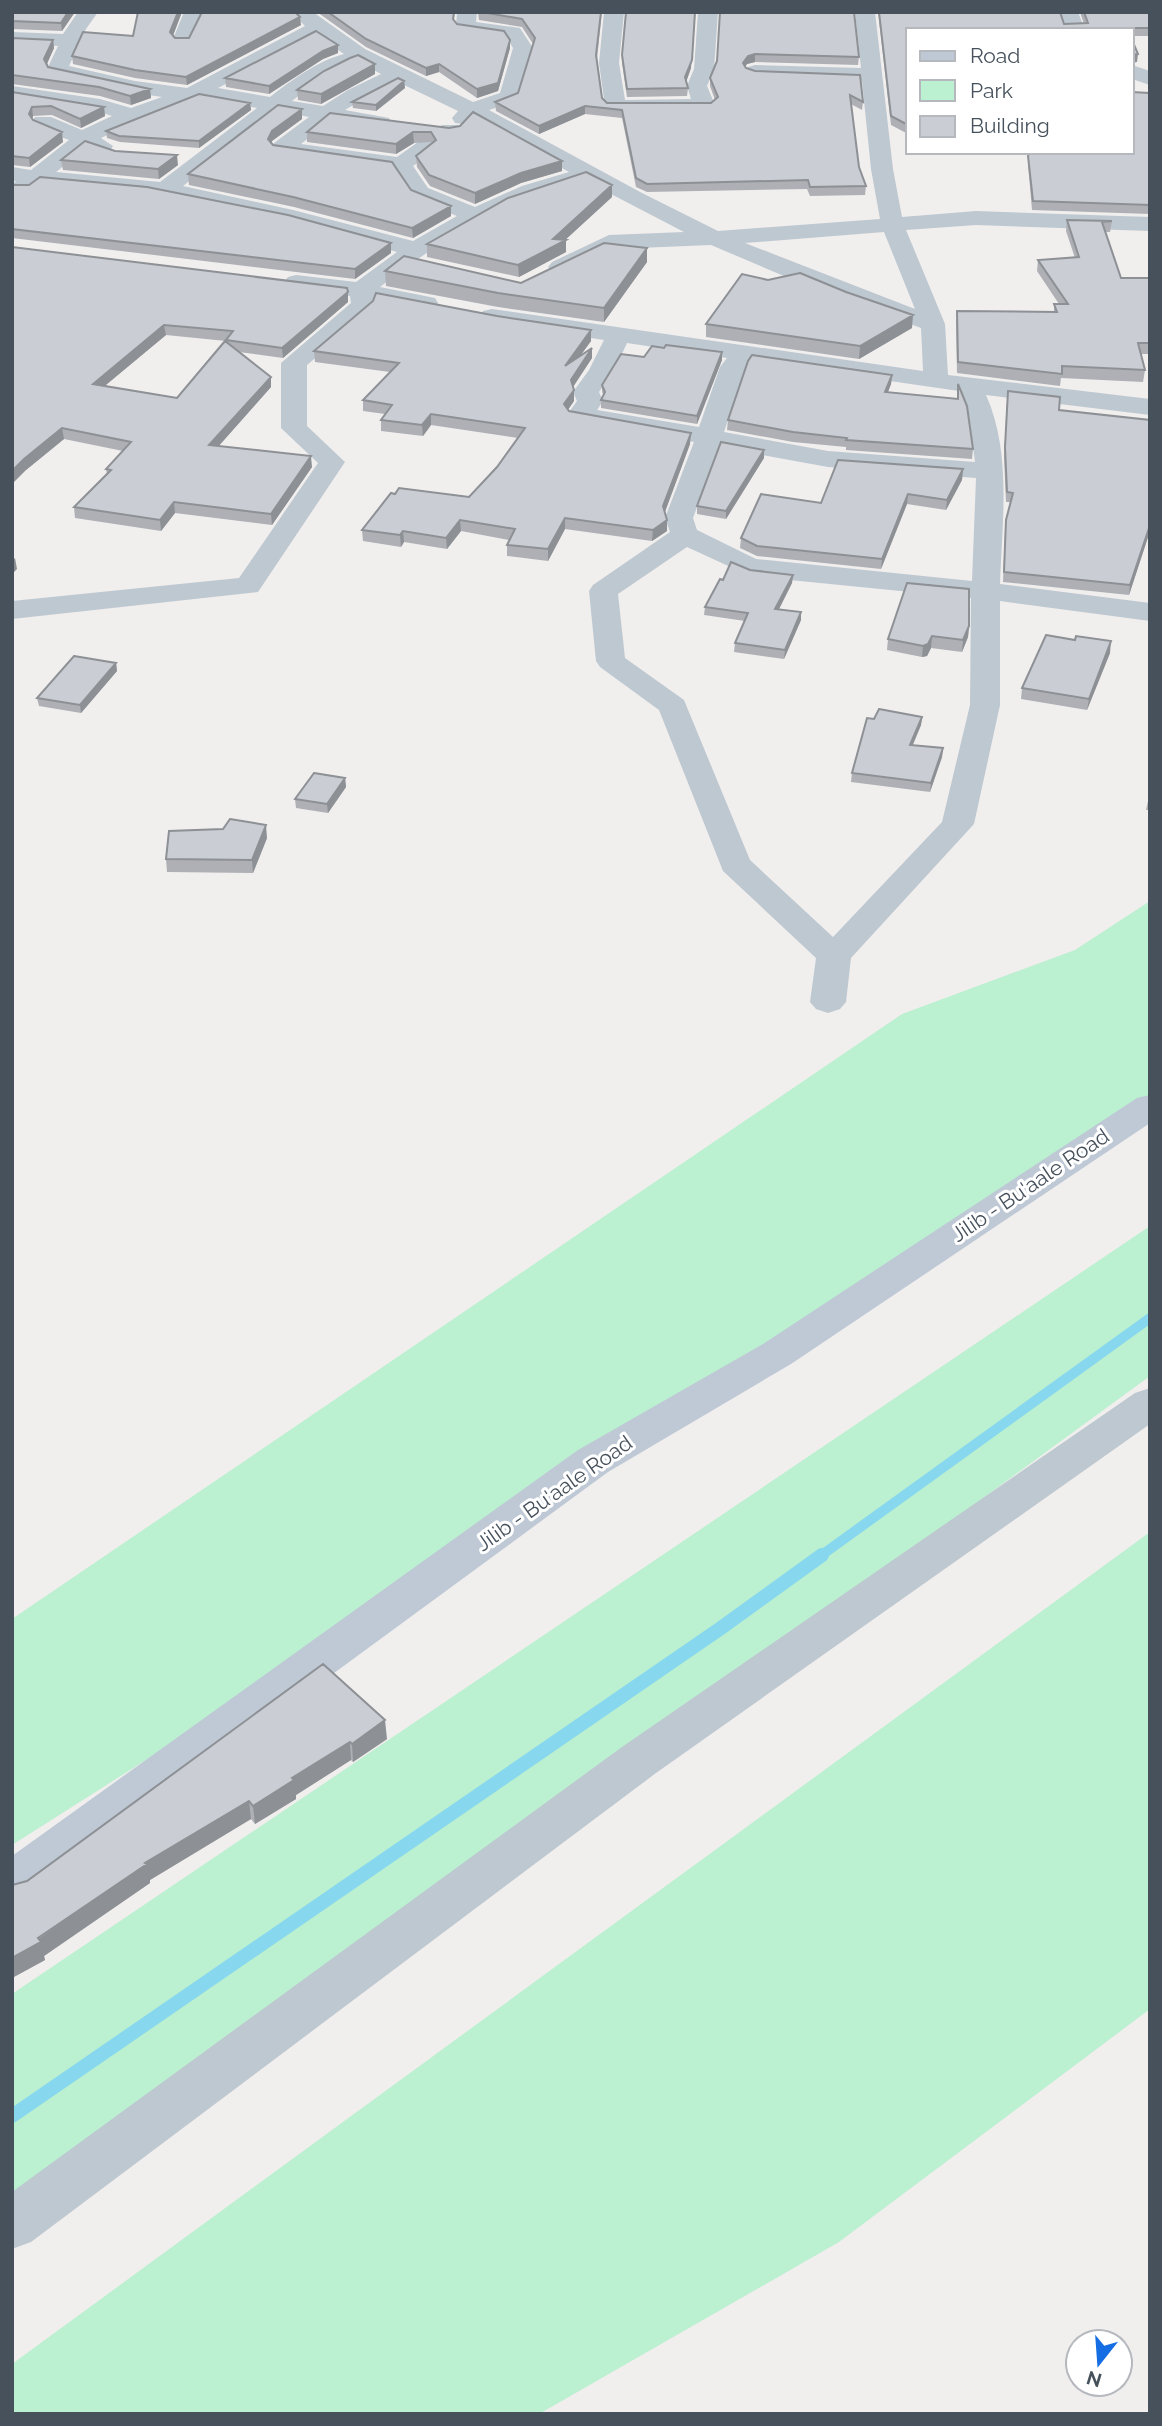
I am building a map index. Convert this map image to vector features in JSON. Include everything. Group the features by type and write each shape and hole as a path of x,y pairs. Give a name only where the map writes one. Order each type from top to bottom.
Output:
{"main road":[{"name":"Jilib - Bu'aale Road","path":"12,1883 593,1461 777,1354 1150,1106"}],"street":[{"path":"88,12 70,40 57,69 135,87 450,130"},
{"path":"183,39 194,12"},
{"path":"403,75 385,78 328,113 282,149 401,164 450,130 471,109 509,97 523,48 513,32 466,27 467,12"},
{"path":"614,12 615,25 609,63 616,106 704,105 697,86 704,69 708,12"},
{"path":"865,12 882,169 892,224 933,324 936,381"},
{"path":"12,195 23,176 83,140 131,114 192,93 309,20 365,55 471,109 635,199 853,296 933,324"},
{"path":"14,30 70,40"},
{"path":"164,190 303,82 340,61 365,55"},
{"path":"755,71 872,75"},
{"path":"1134,72 1150,79"},
{"path":"12,92 100,105 131,114"},
{"path":"43,122 83,140 129,152"},
{"path":"179,156 204,158"},
{"path":"401,164 420,193 475,215"},
{"path":"361,290 408,255 475,215 570,177 590,173"},
{"path":"23,176 164,190 309,220 437,267"},
{"path":"609,242 635,199"},
{"path":"544,276 609,242 718,238 976,218 1150,224"},
{"path":"267,279 361,290 443,306"},
{"path":"12,610 248,586 332,462 294,428 294,363 363,305 361,290"},
{"path":"498,317 517,294"},
{"path":"470,312 936,381 1150,407"},
{"path":"620,333 601,371 586,392 590,401 580,415 828,459 990,471"},
{"path":"746,352 733,367 679,518 685,535 750,567 986,591 1150,612"},
{"path":"828,1002 834,956 958,824 985,705 990,471 982,415 969,385"},
{"path":"685,535 603,591 611,661 673,706 735,864 834,956"},
{"path":"12,2224 639,1760 1150,1404"}],"green space":[{"path":"1150,901 1150,1123 12,1845 12,1619 902,1014 1075,950"},
{"path":"1150,1226 1150,1376 12,2209 12,1994"},
{"path":"1150,1532 1150,2009 839,2242 539,2414 12,2414 12,2364"}],"building":[{"path":"12,12 68,12 61,23 12,21"},
{"path":"138,12 178,12 170,32 175,38 189,38 202,12 295,12 300,17 186,77 135,70 72,56 83,32 133,36"},
{"path":"328,12 454,12 453,19 457,24 504,31 510,40 498,83 477,89 439,64 426,68 366,39"},
{"path":"482,12 601,12 596,55 602,98 607,103 711,103 718,97 710,78 717,61 720,12 854,12 859,57 755,54 748,56 743,63 746,68 755,71 860,75 863,102 850,95 859,167 866,186 810,187 808,180 647,184 636,178 622,110 585,106 539,126 495,102 518,93 535,38 522,19"},
{"path":"626,12 695,12 692,60 685,77 688,88 627,89 622,55"},
{"path":"879,12 1060,12 1064,24 1088,23 1084,12 1150,12 1150,28 906,28 906,124 891,116"},
{"path":"316,31 338,45 323,51 269,86 225,78"},
{"path":"12,38 53,40 44,59 48,67 150,89 130,96 99,87 12,75"},
{"path":"358,55 375,64 321,94 297,90 324,71"},
{"path":"398,78 404,81 376,105 352,102"},
{"path":"12,92 104,107 80,119 51,106 32,107 29,114 33,120 62,132 29,158 12,156"},
{"path":"1134,92 1149,93 1150,205 1033,201 1028,156 1134,154"},
{"path":"199,94 250,103 199,141 119,136 106,131"},
{"path":"278,105 302,109 272,131 268,139 273,145 392,162 411,190 451,206 412,228 293,197 188,174"},
{"path":"473,112 562,161 521,173 475,193 429,175 416,156 436,140 431,132 413,132 396,144 307,132 330,113 449,128 460,126"},
{"path":"85,141 115,151 177,155 158,169 61,160"},
{"path":"586,172 612,185 553,239 566,240 518,265 427,244 508,198"},
{"path":"40,177 147,187 288,215 391,243 355,269 12,229 12,185 29,185"},
{"path":"1067,220 1112,221 1102,222 1121,278 1150,278 1150,343 1138,343 1145,370 1062,366 1062,374 958,362 957,311 1057,312 1054,304 1068,304 1038,260 1079,257"},
{"path":"604,243 647,248 604,308 498,293 385,271 404,256 521,283"},
{"path":"12,247 347,288 348,292 282,348 226,340 233,331 164,325 93,384 177,398 225,341 271,377 209,445 311,456 271,514 174,502 160,520 74,507 111,470 106,469 131,442 62,428 12,471"},
{"path":"800,273 913,315 860,346 706,324 742,274 768,280"},
{"path":"376,293 497,316 591,330 565,366 592,348 571,380 574,390 564,404 569,411 691,433 663,506 667,520 653,530 565,518 548,549 507,545 515,529 460,520 446,538 403,531 400,535 362,530 391,493 395,494 399,488 469,497 497,467 525,428 431,414 422,425 381,420 392,405 363,400 399,363 314,351 373,301"},
{"path":"666,345 722,352 697,416 601,400 605,392 602,385 621,354 644,357 652,346 664,348"},
{"path":"752,355 892,375 885,392 958,399 958,384 967,406 973,449 846,440 847,438 793,432 728,420"},
{"path":"1008,391 1060,397 1059,410 1150,420 1150,525 1130,585 1004,572 1006,520 1013,493 1007,492 1005,447"},
{"path":"721,442 764,450 726,511 697,506"},
{"path":"838,460 963,469 947,500 908,494 882,559 757,546 741,538 761,494 821,503"},
{"path":"731,562 750,570 793,575 775,609 801,612 785,650 735,643 748,613 705,607"},
{"path":"907,583 969,589 969,626 963,640 932,636 928,644 923,646 888,639"},
{"path":"1046,635 1075,640 1076,636 1111,641 1089,699 1022,688"},
{"path":"74,656 116,663 80,705 37,698"},
{"path":"879,709 922,717 910,745 943,748 931,783 852,773 867,718 874,719"},
{"path":"314,773 345,778 327,804 295,799"},
{"path":"230,819 266,825 252,860 166,859 169,831 223,829"},
{"path":"323,1664 385,1720 352,1744 350,1742 292,1778 294,1780 253,1806 249,1801 145,1863 147,1864 38,1938 41,1942 12,1958 12,1885 27,1881"}],"waterway":[{"path":"819,1557 1150,1318"},
{"path":"12,2116 721,1628 822,1555"}]}
